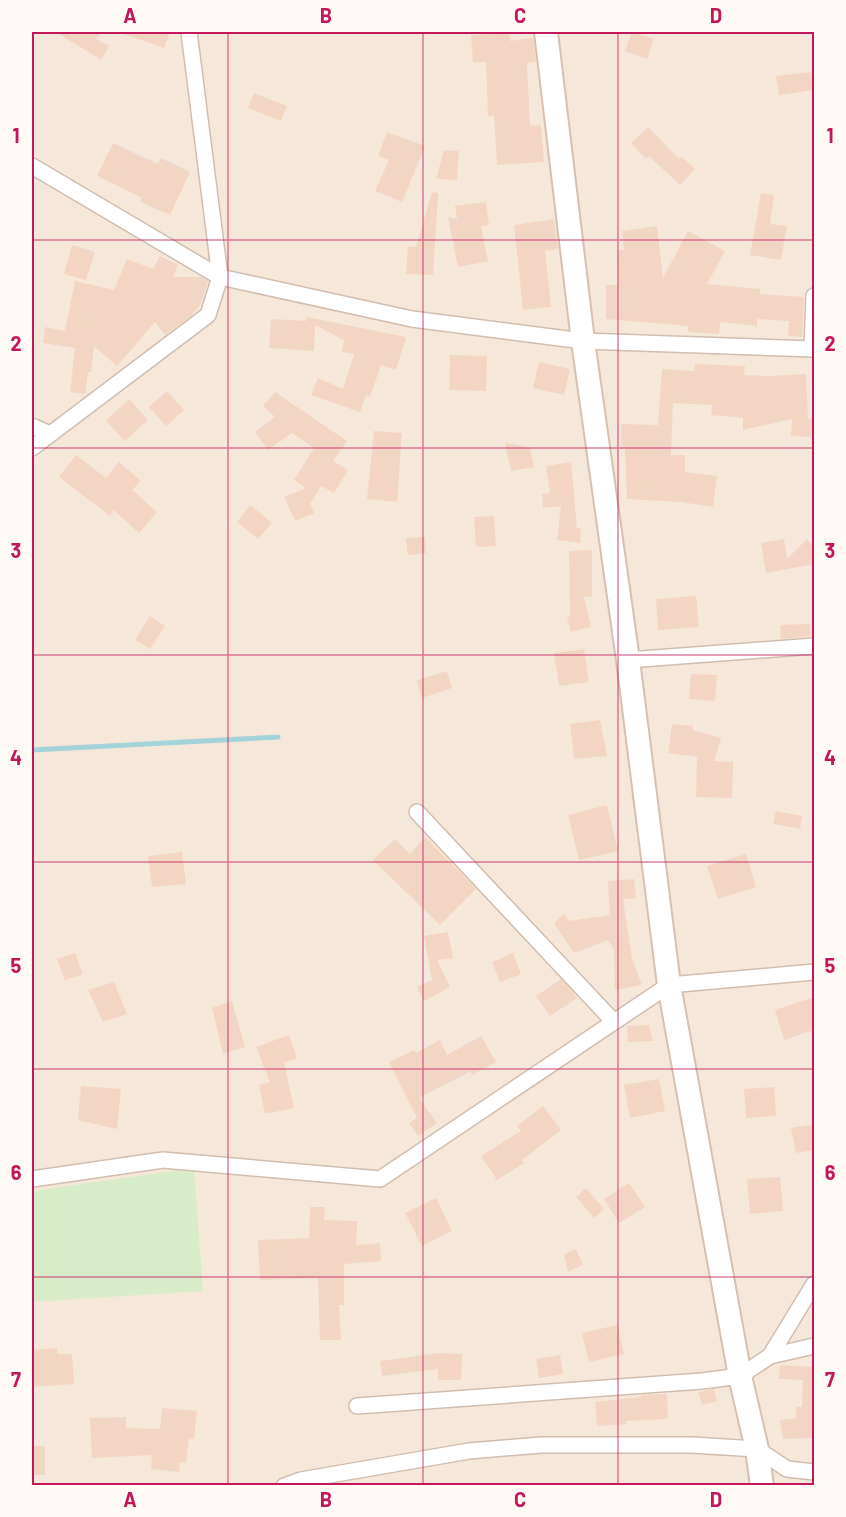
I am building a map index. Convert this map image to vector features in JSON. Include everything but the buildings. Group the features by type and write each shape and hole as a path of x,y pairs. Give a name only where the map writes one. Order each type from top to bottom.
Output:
{"street":[{"path":"32,448 48,433 207,315 220,277 189,32"},
{"path":"546,32 583,341 628,660 669,985 762,1485"},
{"path":"32,166 220,277 412,319 583,341 813,349 814,296"},
{"path":"32,426 48,433"},
{"path":"628,660 814,646"},
{"path":"417,812 614,1022"},
{"path":"32,1179 163,1160 380,1179 669,985 814,972"},
{"path":"770,1356 814,1284"},
{"path":"357,1406 674,1384 740,1376 770,1356 814,1346"},
{"path":"284,1485 312,1478 469,1451 541,1445 692,1445 757,1449 787,1469 814,1472"}],"shaded area":[{"path":"32,32 814,32 814,1485 32,1485"}],"green space":[{"path":"194,1168 203,1291 32,1302 32,1191"}],"waterway":[{"path":"32,750 278,737"}]}
